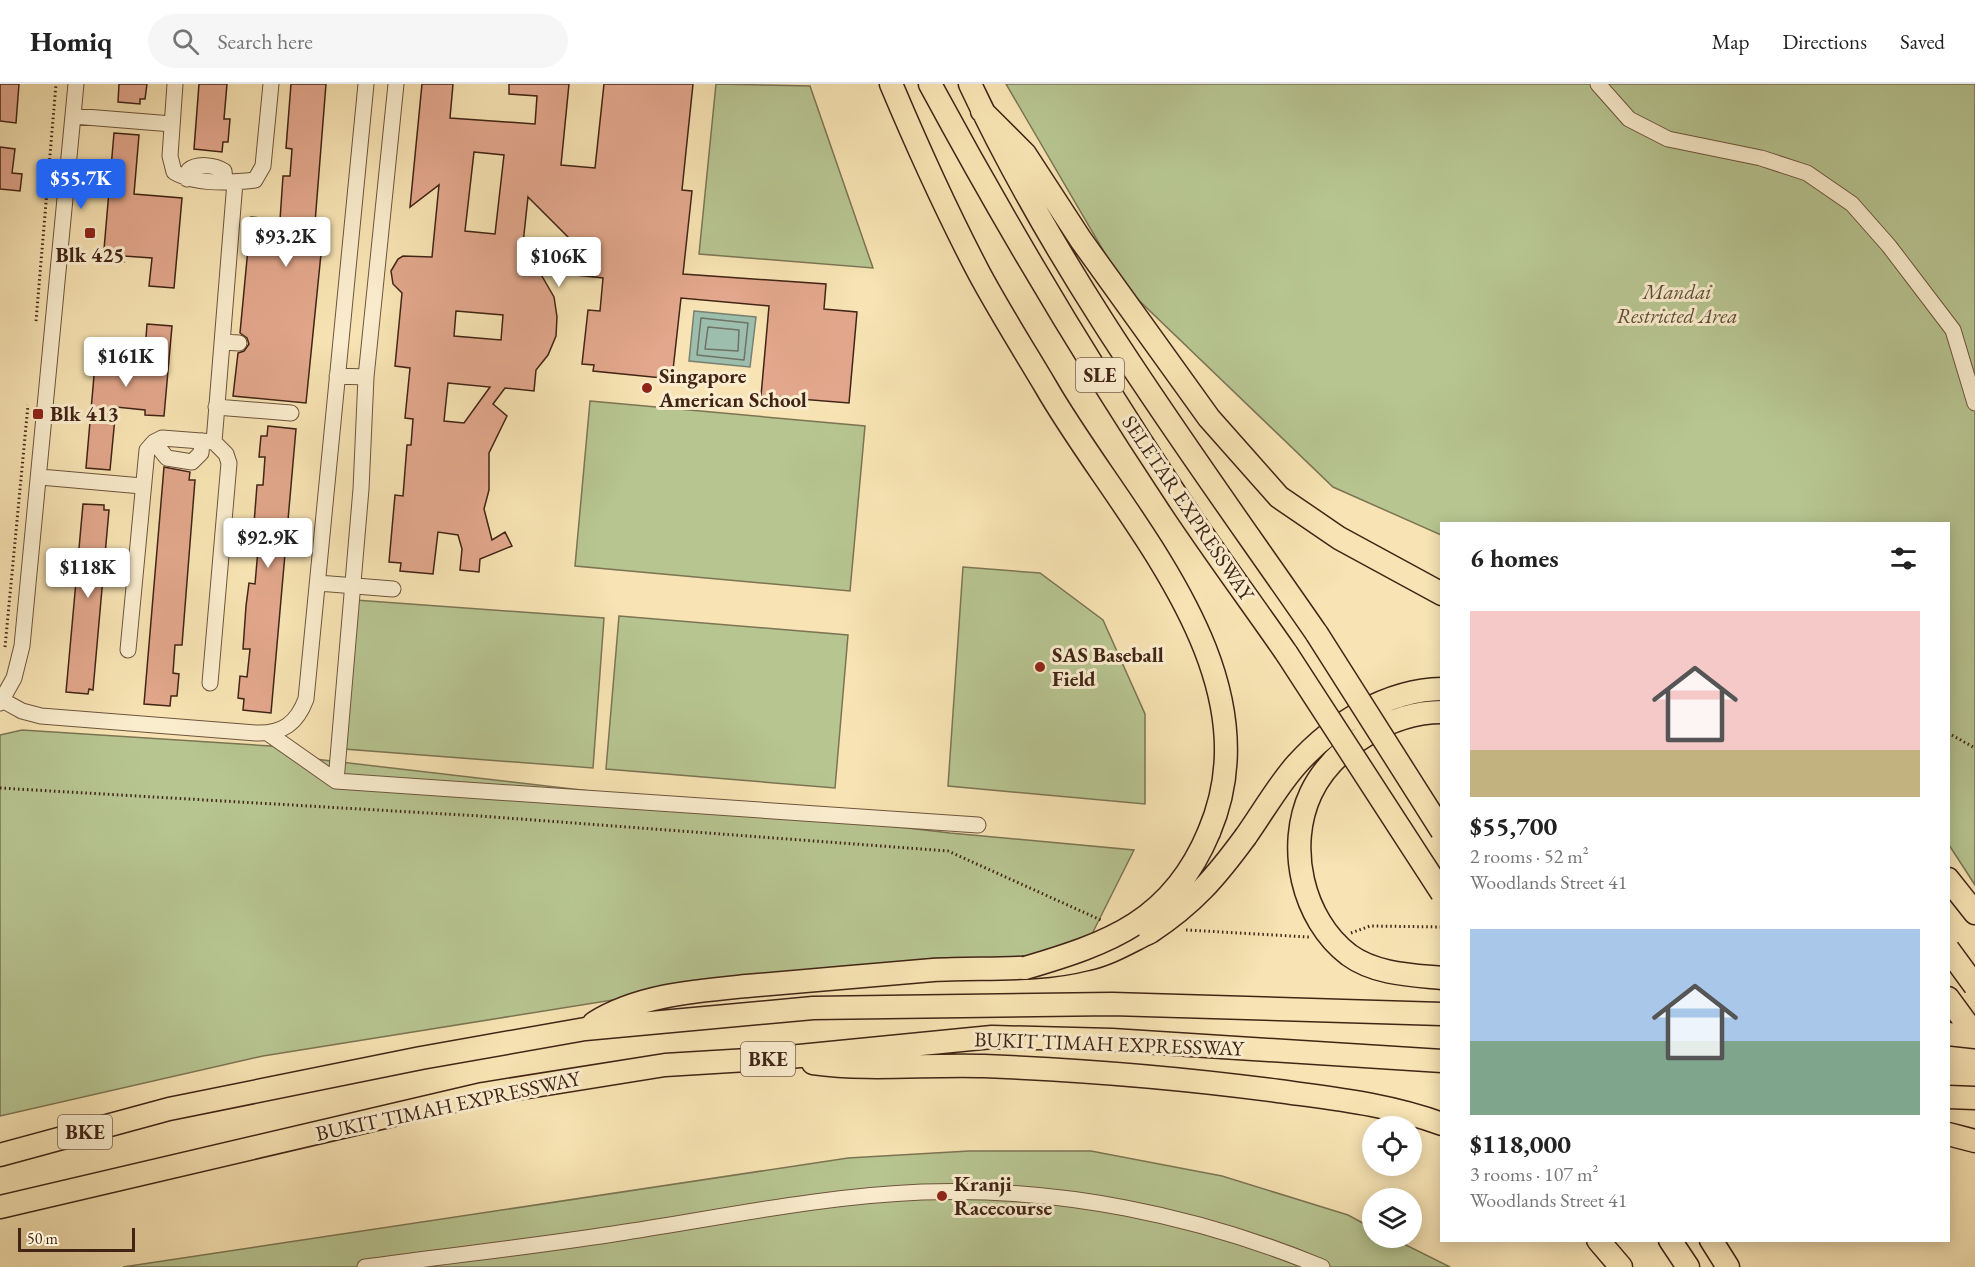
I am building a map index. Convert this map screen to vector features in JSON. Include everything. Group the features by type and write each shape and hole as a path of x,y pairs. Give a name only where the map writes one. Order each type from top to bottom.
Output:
{"highway":[{"path":"891,84 980,274 1051,396 1180,591 1204,648 1222,702 1226,755 1217,812 1200,853 1179,882 1156,908 1135,925 1092,948 1024,968"},
{"name":"SELETAR EXPRESSWAY","path":"930,84 968,154 1091,360 1178,498 1287,654 1440,890"},
{"path":"970,84 982,111 1048,232 1160,412 1317,634 1440,828"},
{"path":"982,111 1025,154 1081,240 1209,418 1279,497 1339,538 1440,593"},
{"path":"585,1029 626,1006 653,999 728,988 890,973 1024,968 1087,960 1119,948 1174,916 1212,882 1296,765 1323,739 1355,716 1380,704 1405,695 1440,689"},
{"path":"1440,712 1428,712 1379,727 1337,758 1312,792 1299,836 1304,884 1320,922 1334,941 1350,956 1369,965 1390,972 1440,978"},
{"path":"1950,882 1975,913"},
{"path":"1950,952 1975,986"},
{"path":"1950,1001 1975,1036"},
{"name":"BUKIT TIMAH EXPRESSWAY","path":"0,1155 169,1109 421,1058 585,1029 813,1008 1112,1004 1440,1014"},
{"path":"1950,1034 1975,1036"},
{"name":"BUKIT TIMAH EXPRESSWAY","path":"0,1207 483,1094 665,1065 779,1058 992,1037 1124,1041 1440,1061"},
{"path":"1950,1046 1975,1047"},
{"path":"779,1058 843,1067 983,1066 1141,1076 1363,1103 1404,1110 1440,1124"},
{"path":"1950,1097 1975,1098"},
{"path":"0,1144 169,1109"},
{"path":"1950,1135 1975,1141"},
{"path":"1600,1242 1621,1267"},
{"path":"1671,1242 1688,1267"},
{"path":"1712,1242 1728,1267"}],"street":[{"path":"76,84 22,646 14,678 1,702 41,716 268,734 280,731 295,721 306,699 366,84"},
{"path":"175,84 170,156 174,172 188,179 230,182 255,180 263,166 271,84"},
{"path":"336,781 361,489 366,377 396,84"},
{"path":"1598,84 1629,119 1668,139 1761,158 1807,173 1852,204 1889,246 1953,330 1975,403"},
{"path":"73,116 172,124"},
{"path":"154,442 167,458 192,462 208,442 216,407 222,342 230,182"},
{"path":"222,342 238,343"},
{"path":"337,375 366,377"},
{"path":"216,407 291,413"},
{"path":"128,650 147,450 154,442 162,438 208,442 226,454 229,463 210,683"},
{"path":"40,477 142,486"},
{"path":"318,583 393,589"},
{"path":"268,734 336,781 978,825"},
{"path":"364,1267 624,1233 811,1202 921,1192 1080,1200 1187,1220 1272,1246 1322,1267"}],"path":[{"path":"36,324 56,84"},
{"path":"4,650 29,394"},
{"path":"1950,734 1975,748"},
{"path":"0,788 492,817 948,851 1113,926"},
{"path":"1347,934 1370,926 1440,927"},
{"path":"1185,930 1314,936"}],"green space":[{"path":"716,84 810,86 873,268 699,254"},
{"name":"Mandai Restricted Area","path":"1006,84 1975,84 1975,885 1950,847 1950,522 1440,522 1440,535 1333,487 1124,286"},
{"path":"590,401 865,426 850,591 575,566"},
{"name":"SAS Baseball Field","path":"963,567 1040,573 1103,620 1145,714 1145,804 948,786"},
{"path":"355,600 604,618 593,768 344,749"},
{"path":"619,616 848,635 835,788 606,769"},
{"path":"22,730 287,747 306,758 950,833 1134,850 1092,934 1020,959 938,958 768,975 263,1056 0,1116 0,735"},
{"name":"Kranji Racecourse","path":"969,1151 1091,1151 1222,1176 1348,1215 1362,1223 1362,1248 1412,1248 1450,1267 123,1267 848,1158"}],"water":[{"path":"694,311 756,317 750,367 689,361"}],"building":[{"path":"0,84 19,84 16,123 0,121"},
{"path":"119,84 147,84 145,99 140,99 140,104 118,102"},
{"path":"199,84 227,84 224,119 230,119 228,142 223,142 222,152 194,149"},
{"path":"291,84 326,84 315,223 324,224 306,403 233,396 238,353 244,351 249,344 247,338 240,333 251,217 280,220 283,176 290,176 292,149 286,148"},
{"path":"422,84 453,84 450,118 535,124 537,96 509,94 509,84 569,84 561,165 595,168 604,84 693,84 682,190 692,191 683,274 826,284 824,309 857,312 849,403 761,396 769,306 681,298 672,379 593,371 594,365 582,364 588,310 600,311 603,278 539,271 554,297 557,317 556,336 548,355 536,370 534,391 505,388 493,404 507,416 489,453 489,490 484,509 492,540 505,532 512,546 480,559 479,572 460,570 462,549 458,535 438,532 433,574 400,571 401,563 389,562 395,495 403,496 407,445 411,445 413,419 405,418 410,368 395,366 402,293 393,284 391,271 398,259 403,256 432,257 439,185 410,207","holes":["474,152 504,155 495,234 465,231","528,197 590,259 522,253","456,311 503,315 501,340 454,336","448,383 490,387 464,423 444,421"]},
{"path":"114,133 139,135 134,194 182,198 174,288 149,286 152,258 124,256 124,262 103,261"},
{"path":"0,147 15,149 12,173 22,174 20,191 0,189"},
{"path":"147,324 172,326 164,416 145,415 145,410 116,407 110,470 86,468 97,341 117,343 117,349 145,352"},
{"path":"268,426 296,429 271,713 243,710 244,699 238,698 240,676 247,677 250,649 243,649 246,606 249,583 255,584 258,550 252,549 257,485 263,485 265,457 259,457 261,436 267,436"},
{"path":"164,467 190,472 189,480 195,480 182,645 175,645 173,673 179,674 177,696 171,696 170,706 144,704"},
{"path":"83,504 104,505 104,510 109,510 93,690 89,689 88,694 66,692"}],"place":[{"name":"Blk 425","path":"90,233"},
{"name":"Singapore American School","path":"647,388"},
{"name":"Blk 413","path":"38,414"},
{"name":"SAS Baseball Field","path":"1040,667"},
{"name":"Kranji Racecourse","path":"942,1196"}]}
